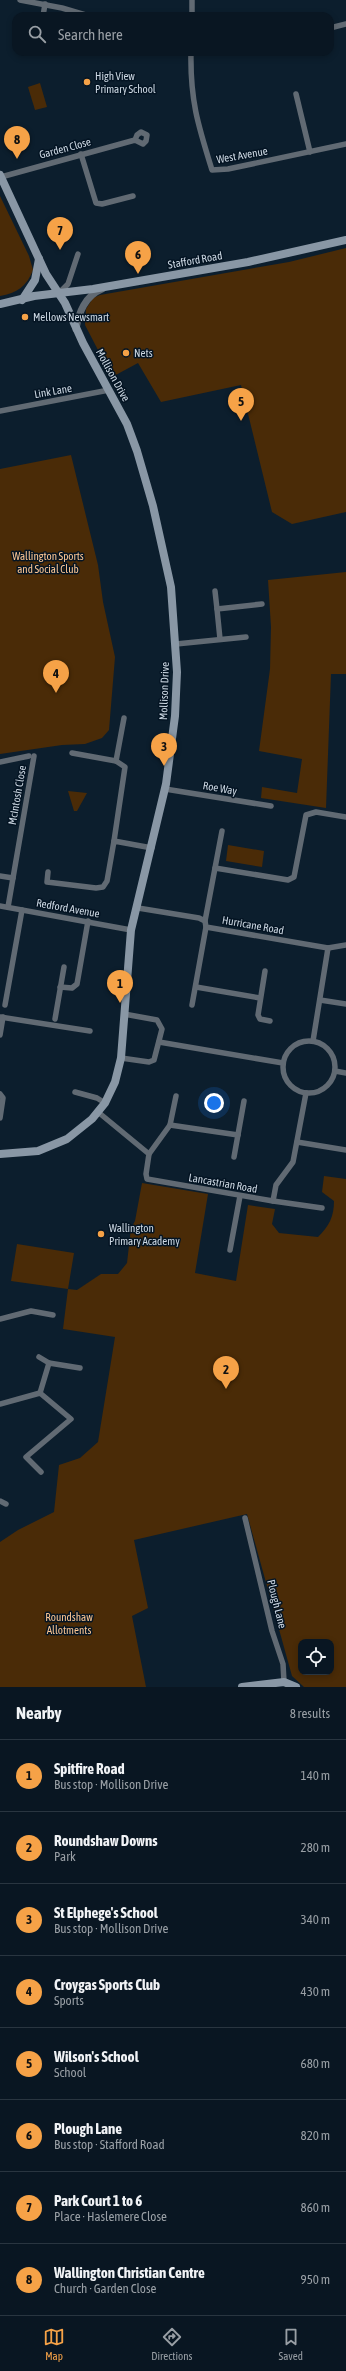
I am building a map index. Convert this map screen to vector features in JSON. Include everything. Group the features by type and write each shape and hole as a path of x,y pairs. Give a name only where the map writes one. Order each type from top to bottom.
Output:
{"main road":[{"path":"0,176 46,274 59,293"},
{"name":"Stafford Road","path":"0,304 248,262 346,240"},
{"path":"22,300 35,280 39,258"},
{"name":"Mollison Drive","path":"0,1154 28,1153 54,1145 79,1131 105,1103 115,1082 121,1058 131,930 138,908 165,789 175,716 176,644 171,587 145,474 127,424 76,329 59,293"},
{"path":"242,1687 284,1682 296,1687"}],"street":[{"path":"20,0 45,4 74,12"},
{"path":"192,0 192,12"},
{"path":"44,12 45,4"},
{"path":"334,27 346,24"},
{"name":"West Avenue","path":"191,56 190,79 193,106 212,170 228,169 346,144"},
{"path":"296,94 310,152"},
{"name":"Garden Close","path":"0,176 135,140"},
{"path":"81,154 96,203 102,204 133,196"},
{"path":"59,293 68,284 78,254"},
{"path":"76,329 79,314 87,300 94,293 114,285"},
{"name":"Link Lane","path":"0,411 109,390"},
{"path":"215,591 220,640"},
{"path":"217,609 262,604"},
{"path":"176,644 246,636"},
{"path":"116,761 124,718"},
{"path":"48,872 47,882 96,888 103,887 107,881 125,770 123,764 116,761 72,753"},
{"name":"McIntosh Close","path":"0,762 31,756 8,907"},
{"name":"Roe Way","path":"165,789 271,806"},
{"path":"215,868 288,880 292,879 294,877 306,815 308,813 316,812 346,817"},
{"path":"192,1005 222,831"},
{"path":"114,841 152,848"},
{"path":"0,876 13,878"},
{"name":"Redford Avenue","path":"0,906 131,930"},
{"name":"Hurricane Road","path":"138,908 205,924 328,948 346,945"},
{"path":"5,1005 22,910"},
{"path":"60,987 72,988 77,984 88,921"},
{"path":"313,1041 328,948"},
{"path":"55,1018 64,967"},
{"path":"265,971 258,1015 260,1019 270,1021"},
{"path":"196,987 260,998"},
{"path":"320,1000 346,1004"},
{"path":"121,1058 152,1062 156,1058 162,1026 158,1021 124,1014"},
{"path":"0,1035 1,1017 90,1031"},
{"path":"313,1041 327,1048 332,1054 335,1071 326,1087 320,1091 306,1093 291,1086 286,1079 283,1063 290,1049 297,1044 313,1041"},
{"path":"160,1042 283,1063"},
{"path":"335,1071 346,1073"},
{"path":"75,1092 97,1098 105,1103"},
{"path":"273,1202 276,1185 293,1162 306,1093"},
{"path":"0,1094 3,1098 0,1118"},
{"path":"98,1112 149,1154 170,1125 176,1096"},
{"path":"234,1157 244,1101"},
{"path":"170,1125 238,1135"},
{"path":"297,1142 346,1150"},
{"name":"Lancastrian Road","path":"149,1154 146,1174 147,1179 273,1202 322,1208"},
{"path":"230,1250 240,1196"},
{"path":"0,1318 30,1311 53,1315"},
{"path":"39,1357 50,1362 80,1368"},
{"path":"40,1393 50,1362"},
{"path":"0,1404 40,1393"},
{"path":"40,1393 71,1419 26,1457 41,1472"},
{"name":"Plough Lane","path":"245,1518 272,1631 283,1664 284,1682"}],"green space":[{"path":"40,83 47,107 35,110 28,87"},
{"path":"0,196 29,256 33,270 31,276 21,288 0,296"},
{"path":"346,248 346,512 292,524 272,512 241,385 161,402 138,363 112,377 85,325 86,309 93,298 100,295 289,262"},
{"name":"Wallington Sports and Social Club","path":"71,455 98,565 103,602 115,657 109,730 102,738 85,744 62,745 0,754 0,469"},
{"path":"346,572 346,674 331,674 326,808 261,798 262,787 297,793 302,759 259,751 270,669 271,627 268,580"},
{"path":"68,791 87,793 77,811 74,811"},
{"path":"228,845 264,851 262,867 226,861"},
{"name":"Roundshaw Allotments","path":"324,1176 346,1179 346,1687 304,1687 292,1676 247,1514 134,1540 148,1608 132,1616 146,1687 0,1687 0,1542 18,1530 54,1512 59,1465 80,1458 98,1442 115,1337 63,1329 68,1289 77,1290 101,1274 118,1274 127,1263 131,1228 135,1221 142,1183 208,1194 195,1273 236,1281 248,1205 275,1209 272,1224 279,1233 318,1237 330,1221 334,1207 334,1201 322,1192"},
{"path":"17,1244 74,1253 68,1289 11,1281"}],"place":[{"name":"High View Primary School","path":"87,82"},
{"name":"Wallington Christian Centre","path":"17,159"},
{"name":"Park Court 1 to 6","path":"60,250"},
{"name":"Plough Lane","path":"138,274"},
{"name":"Mellows Newsmart","path":"25,317"},
{"name":"Nets","path":"126,353"},
{"name":"Wilson's School","path":"241,421"},
{"name":"Croygas Sports Club","path":"56,693"},
{"name":"St Elphege's School","path":"164,766"},
{"name":"Spitfire Road","path":"120,1003"},
{"name":"Wallington Primary Academy","path":"101,1234"},
{"name":"Roundshaw Downs","path":"226,1389"}]}
